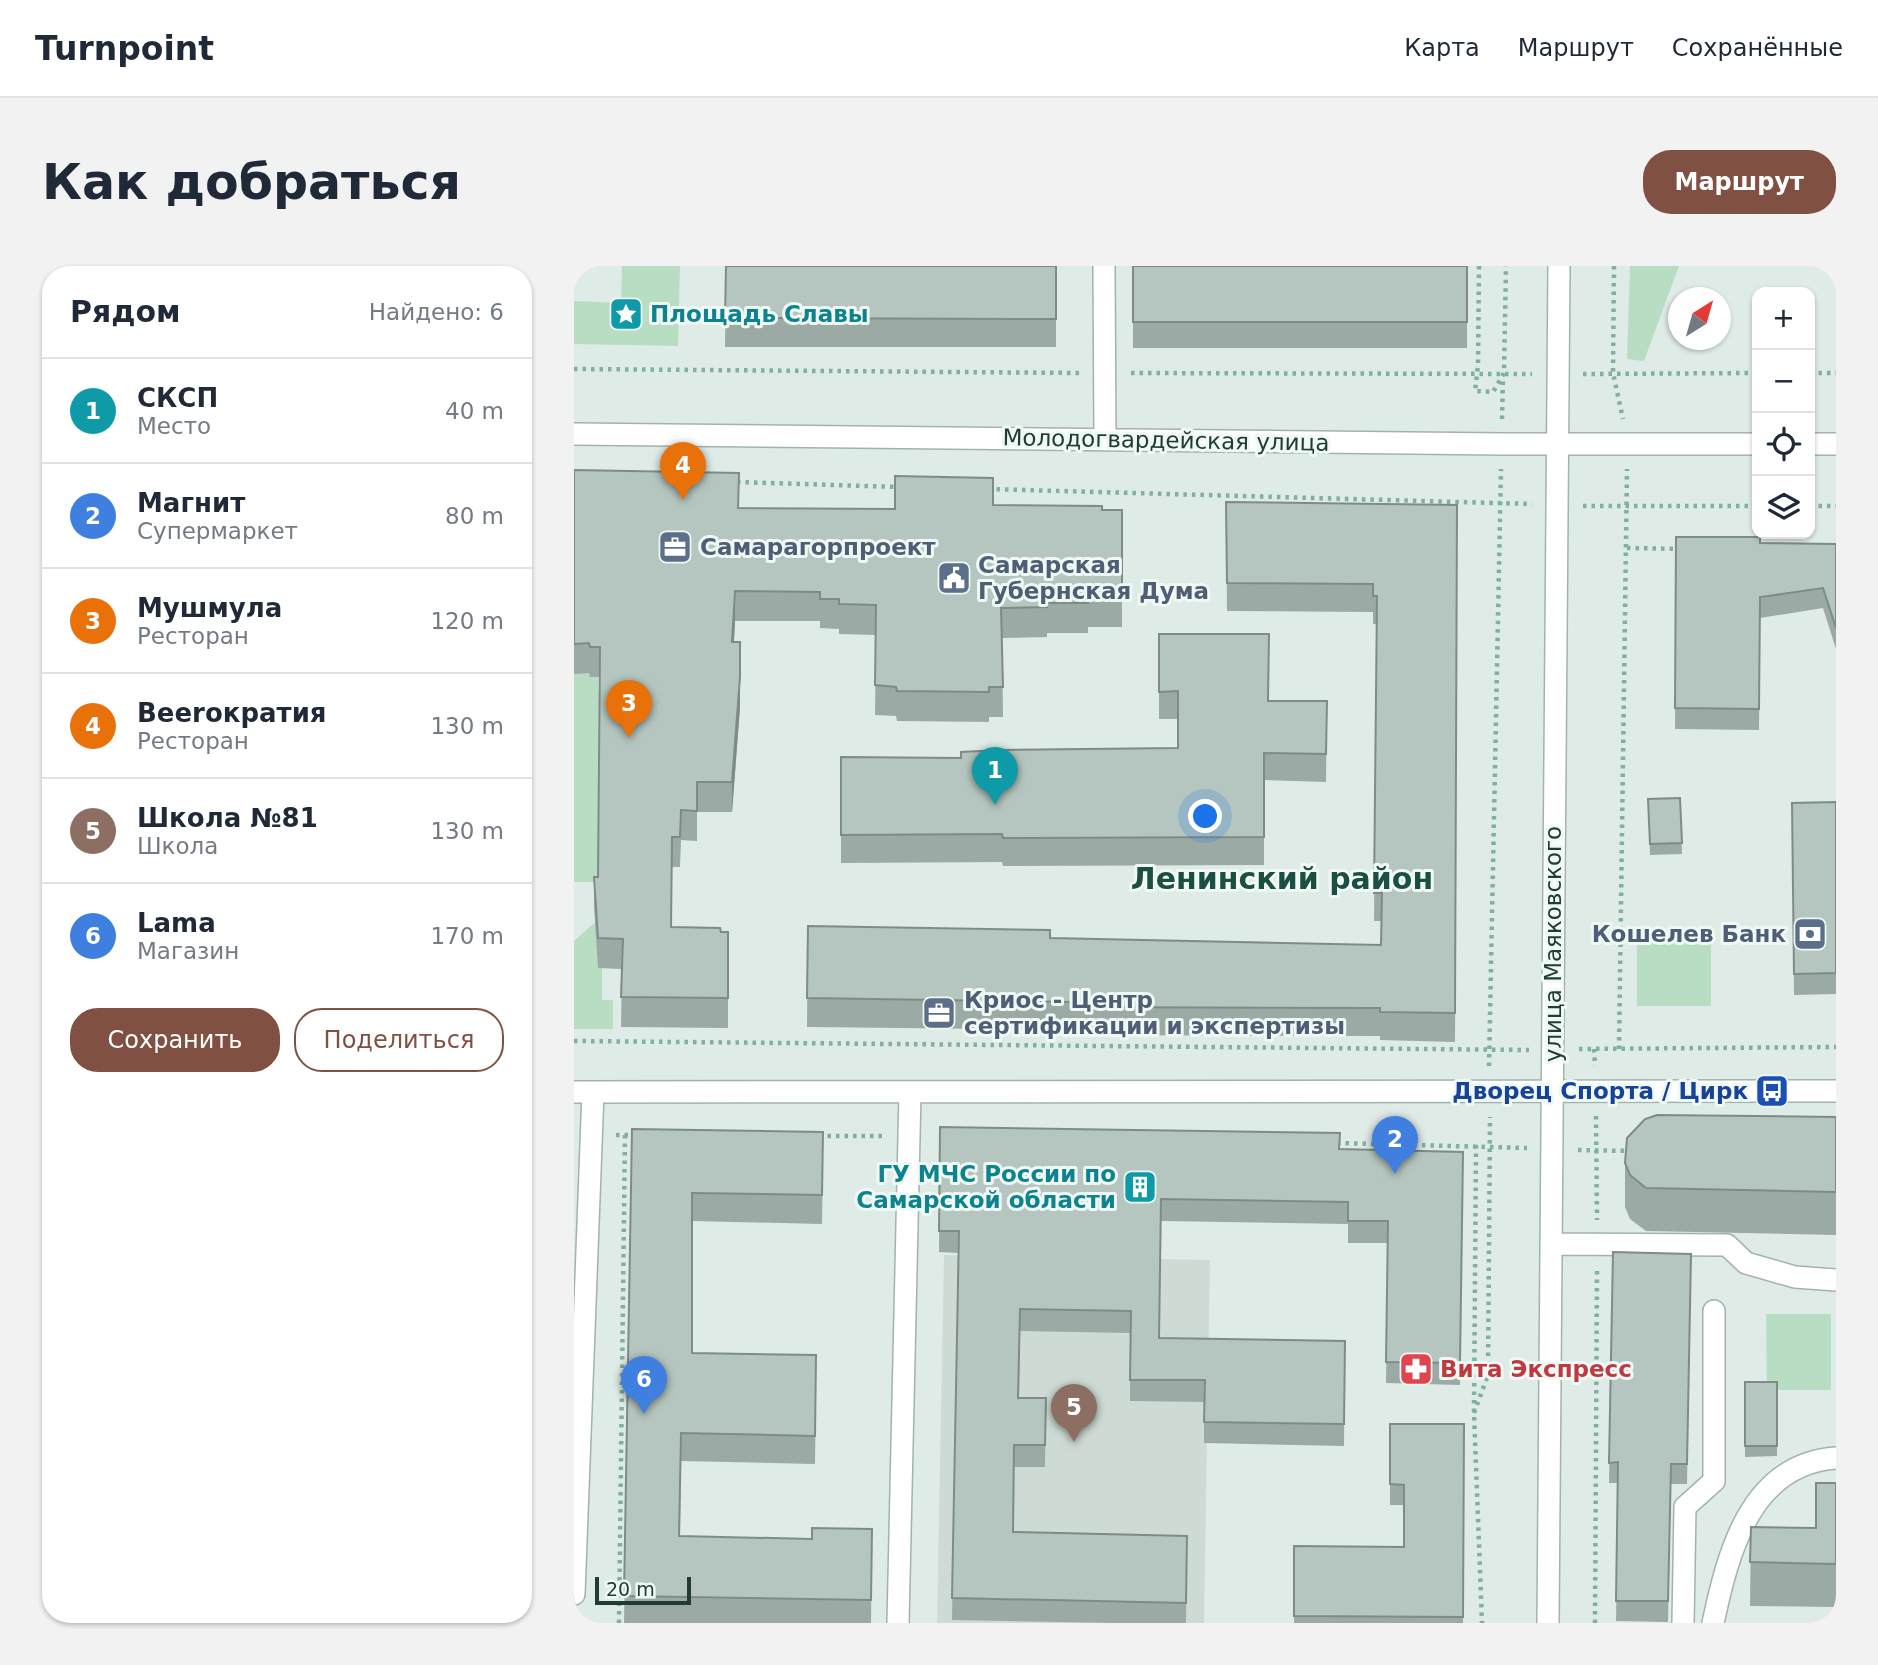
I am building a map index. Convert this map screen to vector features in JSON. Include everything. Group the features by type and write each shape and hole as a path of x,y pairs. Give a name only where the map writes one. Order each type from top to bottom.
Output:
{"street":[{"path":"1104,266 1105,439"},
{"name":"улица Маяковского","path":"1548,1623 1559,266"},
{"name":"Молодогвардейская улица","path":"574,434 1502,444 1752,444"},
{"path":"1815,444 1836,444"},
{"path":"574,1594 592,1135 583,1092 1836,1090"},
{"path":"898,1623 910,1092"},
{"path":"1551,1244 1727,1245 1746,1263 1795,1277 1836,1280"},
{"path":"1682,1623 1685,1507 1714,1481 1714,1311"},
{"path":"1713,1623 1725,1570 1751,1510 1781,1475 1814,1460 1836,1458"}],"path":[{"path":"1479,266 1475,391 1493,392 1503,375"},
{"path":"1474,1413 1488,1375 1488,1050 1506,266"},
{"path":"1614,266 1613,373 1628,442 1624,506 1627,548 1619,1049"},
{"path":"574,369 1503,375"},
{"path":"1613,373 1752,373"},
{"path":"1815,373 1836,373"},
{"path":"726,482 906,487"},
{"path":"975,488 1500,502 1557,506 1752,506"},
{"path":"1815,506 1836,506"},
{"path":"1627,548 1696,549"},
{"path":"574,1041 1488,1050 1836,1048"},
{"path":"592,1135 638,1135"},
{"path":"619,1623 625,1135"},
{"path":"814,1136 909,1136"},
{"path":"1324,1143 1637,1151"},
{"path":"1476,1145 1474,1413 1482,1623"},
{"path":"1595,1623 1597,1152"}],"shaded area":[{"path":"944,1255 1210,1260 1204,1623 937,1623"}],"green space":[{"name":"Площадь Славы","path":"622,266 680,266 678,346 574,344 574,301 621,303"},
{"path":"1630,266 1679,266 1671,287 1668,287 1668,296 1644,361 1627,359"},
{"path":"574,672 598,672 600,882 574,882"},
{"path":"602,916 602,1000 613,1000 613,1029 574,1029 574,941"},
{"path":"1637,934 1711,935 1711,1006 1637,1006"},
{"path":"1766,1314 1831,1314 1831,1390 1767,1390"}],"building":[{"path":"726,266 1056,266 1056,319 725,318"},
{"path":"1133,266 1467,266 1467,322 1133,322"},
{"path":"574,470 739,473 738,508 895,509 895,476 993,478 993,505 1102,506 1102,510 1122,510 1122,597 1088,597 1088,603 1047,603 1047,607 1001,608 1003,687 989,687 989,692 897,691 896,687 875,685 876,605 839,604 839,599 820,599 820,592 735,591 732,642 740,642 740,677 732,782 697,782 697,811 681,810 680,837 672,837 671,927 720,928 721,932 728,932 728,998 621,997 623,939 598,938 594,877 598,877 600,647 590,647 589,643 574,644"},
{"path":"1226,502 1457,505 1455,1013 1380,1012 1380,1008 1075,1007 1075,1002 807,998 808,926 1050,930 1050,938 1381,945 1382,893 1374,893 1377,596 1373,596 1373,584 1227,583"},
{"path":"1676,537 1752,537 1760,539 1760,543 1836,544 1836,628 1823,588 1760,597 1759,709 1675,708"},
{"path":"1159,634 1269,634 1268,701 1327,701 1326,754 1264,753 1264,837 1003,838 1002,834 841,835 841,757 961,758 961,752 1002,750 1178,748 1178,691 1159,692"},
{"path":"1680,798 1682,843 1650,844 1648,799"},
{"path":"1836,802 1836,973 1794,974 1792,803"},
{"path":"1657,1115 1836,1117 1836,1192 1646,1188 1630,1175 1625,1163 1627,1138 1645,1119"},
{"path":"940,1127 1340,1133 1339,1149 1463,1152 1460,1363 1386,1362 1388,1221 1348,1221 1348,1202 1161,1199 1159,1338 1345,1341 1344,1424 1204,1422 1205,1380 1130,1380 1131,1311 1020,1309 1018,1398 1046,1398 1045,1445 1014,1445 1013,1532 1187,1536 1186,1603 952,1598 959,1231 939,1231"},
{"path":"632,1129 823,1132 822,1195 692,1193 692,1353 816,1355 815,1436 681,1433 679,1536 812,1539 812,1528 872,1529 871,1600 624,1596"},
{"path":"1613,1252 1691,1254 1687,1464 1671,1464 1668,1601 1616,1601 1618,1462 1609,1463"},
{"path":"1745,1382 1777,1382 1777,1446 1745,1446"},
{"path":"1390,1424 1464,1424 1463,1617 1294,1616 1294,1546 1404,1547 1404,1485 1390,1484"},
{"path":"1816,1483 1836,1483 1836,1564 1750,1562 1751,1527 1816,1528"}],"place":[{"name":"Площадь Славы","path":"626,314"},
{"name":"Beerократия","path":"683,500"},
{"name":"Самарагорпроект","path":"675,547"},
{"name":"Самарская Губернская Дума","path":"954,578"},
{"name":"Мушмула","path":"629,738"},
{"name":"СКСП","path":"995,805"},
{"name":"Кошелев Банк","path":"1810,934"},
{"name":"Криос - Центр сертификации и экспертизы","path":"939,1013"},
{"name":"Дворец Спорта / Цирк","path":"1772,1091"},
{"name":"Магнит","path":"1395,1174"},
{"name":"ГУ МЧС России по Самарской области","path":"1140,1187"},
{"name":"Вита Экспресс","path":"1416,1369"},
{"name":"Lama","path":"644,1414"},
{"name":"Школа №81","path":"1074,1442"}],"district":[{"name":"Ленинский район","path":"1282,878"}]}
